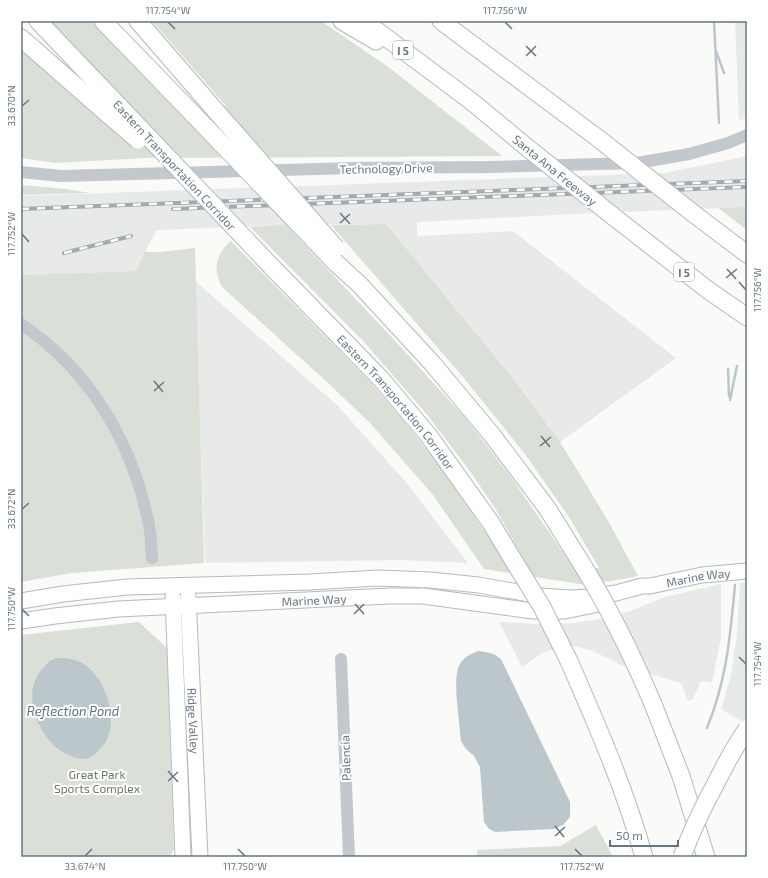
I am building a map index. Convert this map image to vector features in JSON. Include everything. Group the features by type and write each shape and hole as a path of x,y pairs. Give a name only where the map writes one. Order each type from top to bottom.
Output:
{"highway":[{"name":"Eastern Transportation Corridor","path":"38,21 116,112 205,197 381,379 429,436 491,523 542,607 569,661 595,719 633,818 644,857"},
{"path":"103,21 194,115 341,260"},
{"path":"138,21 216,110 341,260 360,285 432,363 492,435 547,508 586,569 634,660 681,776 706,857"},
{"path":"342,21 441,79"},
{"name":"Santa Ana Freeway","path":"364,21 471,101 528,149 708,290 747,317"},
{"path":"441,21 599,139 747,254"},
{"path":"21,38 116,112"},
{"path":"719,233 747,243"},
{"path":"682,857 688,839 709,796 732,753 747,729"}],"main road":[{"name":"Marine Way","path":"21,601 63,594 127,587 310,582 378,578 401,578 479,586 540,596 570,598 616,594 642,586 650,586 702,574 747,571"},
{"name":"Ridge Valley","path":"181,586 188,606 200,857"},
{"name":"Ridge Valley","path":"181,586 173,606 183,857"},
{"name":"Marine Way","path":"21,621 118,609 390,596 423,596 533,611 565,611 617,600 643,592 650,586"}],"street":[{"name":"Technology Drive","path":"21,172 61,176 354,168 490,167 636,163 689,154 728,143 747,135"},
{"path":"21,324 56,351 86,383 116,429 137,476 148,517 152,558"},
{"name":"Palencia","path":"341,659 349,857"}],"shaded area":[{"path":"735,21 747,21 747,117 739,121"},
{"path":"747,156 747,207 417,222 417,236 513,231 676,358 560,442 511,376 386,224 286,225 159,230 156,231 136,271 21,275 21,196 665,173"},
{"path":"195,281 337,405 405,481 468,563 402,560 205,563"},
{"path":"740,583 747,583 747,724 721,709 731,676 737,632"},
{"path":"721,584 721,637 712,683 701,681 693,699 688,701 681,683 623,666 593,651 570,645 544,652 522,667 499,622 536,624 574,623 600,619 630,611 665,597"}],"green space":[{"path":"49,21 91,21 176,110 186,118 226,106 152,21 321,21 387,66 502,156 146,158 56,163 21,158 21,48 142,118 136,110"},
{"path":"21,185 66,189 90,193 21,195"},
{"path":"747,207 747,230 718,208"},
{"path":"386,224 511,376 560,442 607,519 638,576 612,581 580,584 484,569 433,495 370,423 222,287 217,274 216,268 219,257 231,241 371,383 403,420 438,464 503,558 523,558 495,508 469,470 429,417 365,343 250,227 286,225 467,420 513,480 573,567 599,568 571,520 525,454 463,377 331,225"},
{"path":"195,248 204,563 72,573 21,582 21,275 136,271 145,252 161,252"},
{"name":"Great Park Sports Complex","path":"139,622 167,648 174,849 170,857 21,857 21,635"},
{"path":"596,825 613,857 477,857 477,850 560,846"}],"water":[{"path":"478,651 496,655 501,659 570,802 570,817 563,825 554,829 495,832 489,829 484,822 480,767 474,756 466,749 461,741 456,686 456,677 460,664 470,655"},
{"name":"Reflection Pond","path":"64,658 80,662 93,672 106,694 110,706 110,731 106,742 95,754 86,759 71,756 60,750 50,741 42,730 36,717 33,704 32,691 36,679 43,668 50,661"}],"waterway":[{"path":"714,21 719,123"},
{"path":"716,51 724,73"},
{"path":"730,400 737,366"},
{"path":"728,369 729,396"},
{"path":"707,728 714,710 727,658 735,585"}],"railway":[{"path":"21,209 747,181"},
{"path":"173,209 747,187"},
{"path":"64,253 131,236"}]}
